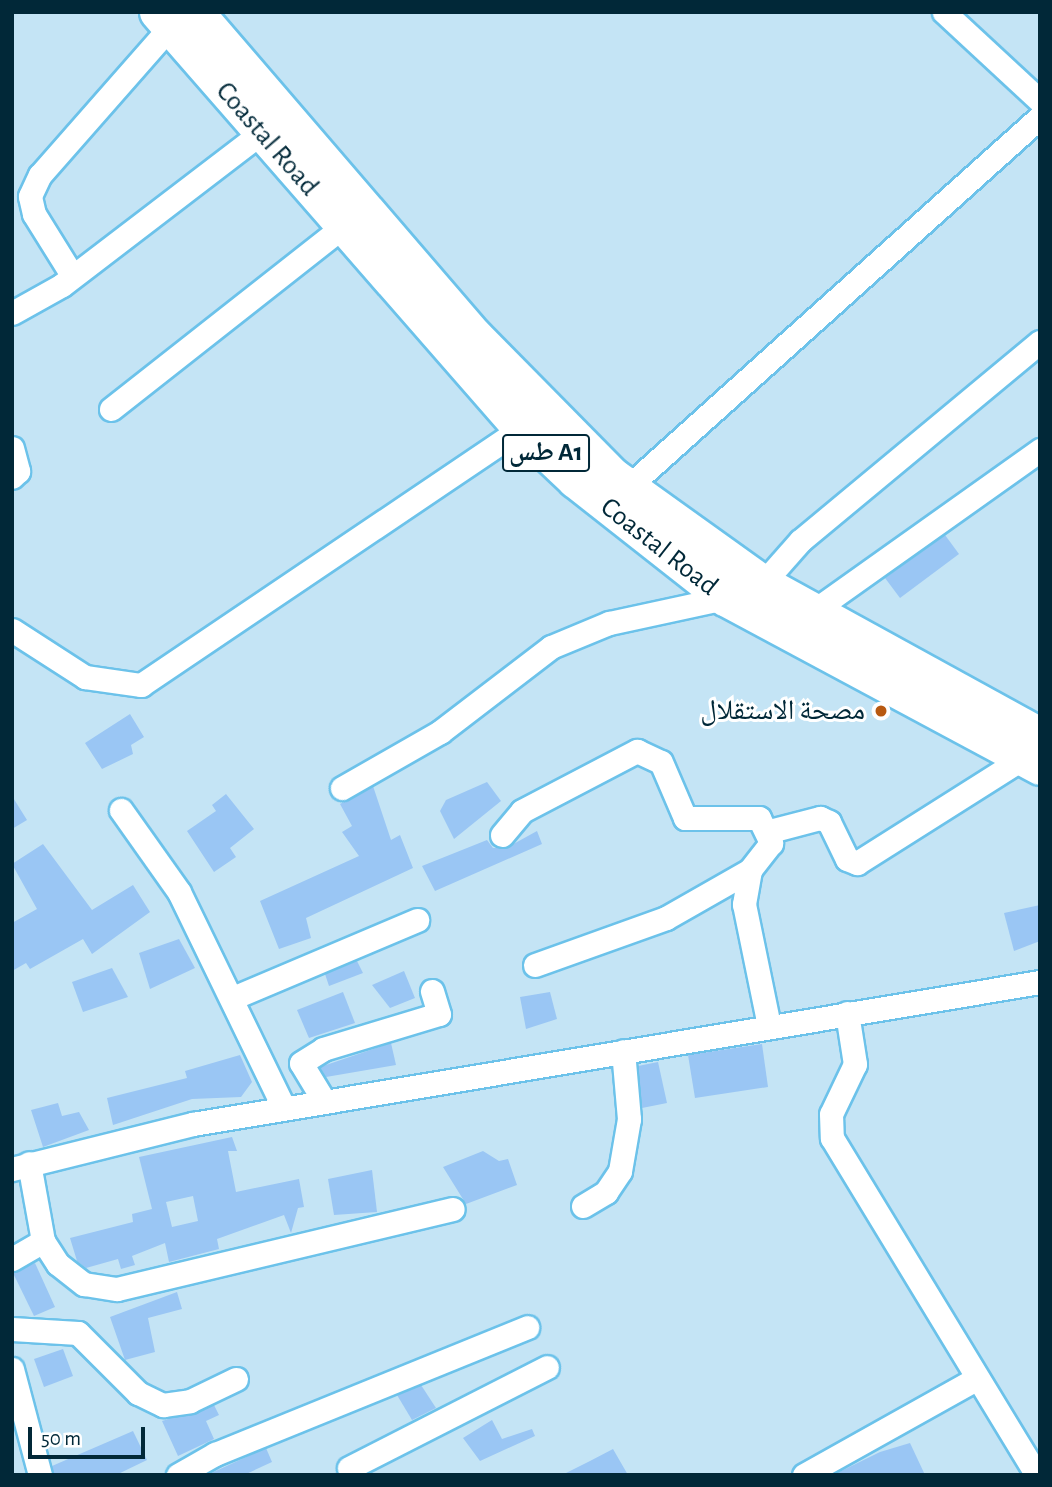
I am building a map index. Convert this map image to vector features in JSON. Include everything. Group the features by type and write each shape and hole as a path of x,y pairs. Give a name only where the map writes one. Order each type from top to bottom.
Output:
{"highway":[{"name":"Coastal Road","path":"174,17 261,133 521,429 647,542 725,598 1035,744"},
{"name":"Coastal Road","path":"174,17 476,337 628,487 763,583 1035,744"}],"street":[{"path":"944,12 1040,101"},
{"path":"72,275 34,214 30,196 40,176 174,17"},
{"path":"628,487 1040,117"},
{"path":"12,313 72,275 261,133"},
{"path":"111,409 342,227"},
{"path":"763,583 800,541 883,479 1040,342"},
{"path":"12,630 85,677 141,685 521,429"},
{"path":"12,448 18,471 12,477"},
{"path":"811,612 1040,450"},
{"path":"342,788 440,732 551,647 608,623 725,598"},
{"path":"770,831 820,818 829,822 847,859 857,863 1035,744"},
{"path":"502,835 522,811 637,751 661,762 685,818 696,822 749,815 770,831 771,843 750,870 666,918 535,965"},
{"path":"121,810 179,892 235,997 284,1108"},
{"path":"750,870 744,904 769,1026"},
{"path":"235,997 417,920"},
{"path":"453,1209 117,1289 83,1284 58,1264 43,1241 21,1166 284,1108 1040,982"},
{"path":"324,1101 301,1063 323,1049 439,1014 432,991"},
{"path":"847,1013 855,1063 831,1114 832,1138 974,1380 1037,1475"},
{"path":"583,1206 606,1192 620,1171 629,1119 623,1051"},
{"path":"12,1259 43,1241"},
{"path":"178,1475 527,1327"},
{"path":"12,1329 78,1334 138,1393 163,1405 190,1401 236,1379"},
{"path":"344,1472 547,1367"},
{"path":"12,1369 21,1444 40,1475"},
{"path":"804,1475 974,1380"}],"building":[{"path":"945,535 959,554 900,598 885,578"},
{"path":"130,714 144,737 131,745 133,754 102,769 85,743"},
{"path":"487,782 501,801 454,839 440,811 446,800"},
{"path":"373,786 391,840 400,835 413,868 306,918 311,938 279,949 260,901 359,856 342,832 352,826 340,804"},
{"path":"226,794 254,829 230,848 236,857 214,872 187,831 216,811 212,805"},
{"path":"12,796 27,820 12,829"},
{"path":"537,831 542,844 435,891 422,866 487,840 493,848 506,848"},
{"path":"43,844 92,910 133,885 150,912 92,954 83,939 30,969 26,963 12,971 12,923 37,909 12,864"},
{"path":"1040,905 1040,941 1014,951 1004,913"},
{"path":"179,939 195,968 150,989 139,953"},
{"path":"357,961 363,973 329,986 325,974"},
{"path":"112,968 128,997 83,1012 72,982"},
{"path":"404,971 415,998 390,1008 372,985"},
{"path":"343,992 355,1023 309,1038 297,1010"},
{"path":"550,992 557,1019 526,1029 520,997"},
{"path":"391,1043 396,1065 326,1077 320,1067"},
{"path":"762,1044 768,1087 695,1098 688,1055"},
{"path":"240,1055 252,1082 241,1097 192,1099 113,1125 107,1098 187,1078 185,1071"},
{"path":"658,1062 667,1103 642,1108 638,1066"},
{"path":"58,1103 62,1116 79,1112 89,1130 43,1147 31,1110"},
{"path":"232,1137 237,1151 228,1151 236,1192 299,1179 304,1207 298,1208 291,1233 284,1215 217,1239 219,1249 169,1262 165,1243 132,1256 135,1265 121,1269 118,1259 86,1268 77,1261 70,1238 133,1222 132,1214 152,1209 139,1157","holes":["193,1196 198,1221 172,1227 166,1202"]},
{"path":"483,1151 499,1161 508,1159 517,1185 466,1204 443,1167"},
{"path":"372,1170 377,1212 334,1215 328,1179"},
{"path":"35,1263 55,1307 34,1316 13,1273"},
{"path":"177,1292 182,1309 148,1318 155,1352 125,1360 110,1317"},
{"path":"63,1349 73,1376 44,1387 34,1359"},
{"path":"421,1385 436,1408 412,1420 397,1395"},
{"path":"214,1405 219,1415 206,1421 214,1439 178,1456 162,1421"},
{"path":"492,1420 502,1439 532,1429 535,1436 480,1461 463,1438"},
{"path":"133,1431 147,1460 116,1475 54,1475 52,1466"},
{"path":"910,1443 925,1475 833,1475 880,1452"},
{"path":"266,1448 272,1462 244,1475 207,1475"},
{"path":"613,1449 628,1475 562,1475 590,1461"}],"place":[{"name":"مصحة الاستقلال","path":"881,711"}]}
